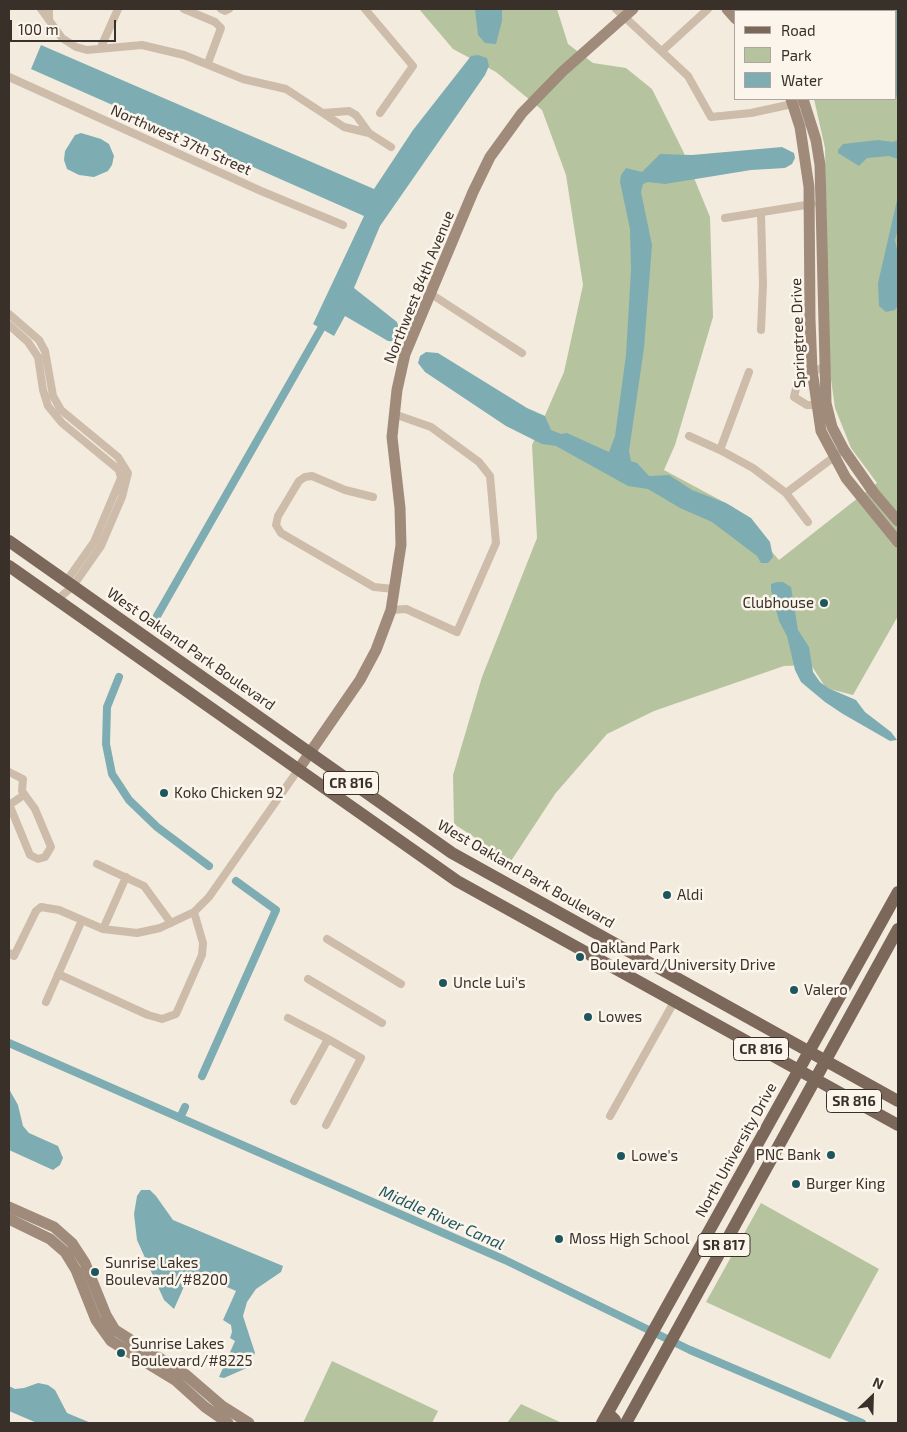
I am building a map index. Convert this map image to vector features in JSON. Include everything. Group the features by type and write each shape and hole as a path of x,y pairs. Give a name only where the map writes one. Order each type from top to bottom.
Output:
{"main road":[{"name":"West Oakland Park Boulevard","path":"9,540 310,754 472,865 898,1101"},
{"name":"CR 816","path":"9,566 457,881 799,1070"},
{"name":"North University Drive","path":"608,1420 808,1052 898,892"},
{"name":"SR 817","path":"626,1423 898,930"},
{"name":"SR 816","path":"799,1070 898,1125"}],"street":[{"path":"41,9 62,38 76,47 87,50 101,47 142,45 208,63 243,79 286,89 344,127 370,133"},
{"path":"49,9 49,20"},
{"path":"101,47 118,9"},
{"path":"184,9 215,22 221,28 208,63"},
{"path":"221,9 229,9"},
{"path":"365,9 413,66 380,113"},
{"name":"Northwest 84th Avenue","path":"194,912 209,897 310,754 360,680 376,650 391,610 401,545 400,508 392,437 394,414 405,354 473,192 490,157 501,140 538,96 620,13 633,9"},
{"path":"662,51 708,9"},
{"path":"620,13 688,76 711,117 751,113 798,101"},
{"name":"Northwest 37th Street","path":"9,77 343,226"},
{"name":"Springtree Drive","path":"798,101 816,140 820,165 810,320 812,370 821,431 846,478 898,542"},
{"path":"323,113 349,111 356,115 370,133 391,148"},
{"path":"725,218 761,214 816,204"},
{"name":"Springtree Drive","path":"816,204 826,403 832,427 844,450 870,488 898,521"},
{"path":"761,214 763,284 761,330"},
{"path":"431,294 522,353"},
{"path":"9,314 39,340 45,352 53,396 61,410 122,466 122,478 94,542 70,583 57,600"},
{"path":"9,325 28,342 38,357 43,390 48,406 62,423 109,461 122,466"},
{"path":"816,405 807,405 794,396 799,376 825,367"},
{"path":"720,450 749,372"},
{"path":"391,610 406,609 457,632 496,543 490,476 479,462 431,427 394,414"},
{"path":"690,436 754,468 786,493 808,522"},
{"path":"786,493 844,450"},
{"path":"373,497 345,490 312,476 305,477 299,481 278,516 276,525 281,533 374,587 394,589"},
{"path":"9,772 23,779 22,791 35,809 51,847 45,858 38,859 30,855 9,804 24,795"},
{"path":"97,864 144,886 170,923"},
{"path":"103,929 126,877"},
{"path":"11,955 36,911 41,907 59,910 103,929 137,933 160,928 194,912 203,943 202,954 176,1014 169,1018 162,1020 148,1015 58,974"},
{"path":"46,1002 82,920"},
{"path":"328,939 401,984"},
{"path":"308,979 382,1023"},
{"path":"610,1116 674,1002"},
{"path":"288,1018 361,1058 326,1125"},
{"path":"294,1101 328,1039"},
{"path":"9,1206 54,1227 72,1243 85,1263 106,1315 115,1330 186,1375 222,1406 249,1423"},
{"path":"9,1219 50,1239 65,1252 76,1270 96,1320 111,1341 175,1380 205,1407 228,1423"}],"green space":[{"path":"419,9 557,9 568,44 593,63 626,68 652,89 683,151 710,217 713,317 675,445 664,470 733,507 779,560 877,483 851,448 835,408 829,365 825,148 814,100 897,100 897,10 771,9 898,9 898,616 853,695 826,688 811,665 784,666 654,711 607,734 555,794 511,861 454,824 453,775 482,677 537,538 532,445 564,372 583,285 566,175 542,110 496,72 453,49"},
{"path":"761,1203 879,1269 830,1359 706,1302"},
{"path":"332,1361 438,1411 432,1423 303,1423"},
{"path":"521,1404 562,1423 507,1423"}],"water":[{"path":"475,9 502,9 502,21 496,44 485,43 478,35"},
{"path":"898,9 898,104 897,10 852,10"},
{"path":"41,45 374,189 413,130 471,56 478,55 487,58 489,66 485,75 380,226 354,288 397,322 400,333 397,342 388,341 345,316 334,336 313,324 364,216 31,69"},
{"path":"81,133 101,139 109,144 114,156 108,171 94,177 79,175 67,169 64,160 65,151 75,135"},
{"path":"878,140 893,142 898,140 898,159 889,156 867,158 859,166 838,153 843,144"},
{"path":"782,147 794,153 795,158 792,164 785,168 751,170 665,184 648,182 643,184 641,192 652,245 644,348 629,451 631,461 637,463 649,476 669,475 692,490 726,503 751,518 770,542 773,557 768,563 761,563 757,556 712,522 680,508 648,489 628,486 556,446 542,444 506,426 425,372 418,363 420,356 426,352 438,353 527,408 545,416 551,430 561,434 567,433 609,452 615,436 626,355 631,270 630,229 620,182 621,175 626,168 642,172 660,154 692,155"},
{"path":"898,196 898,229 895,240 898,254 898,305 895,310 886,312 879,306 878,283"},
{"path":"783,582 791,587 798,630 809,647 813,672 820,682 828,688 856,700 865,712 891,732 897,740 890,741 843,714 801,682 795,670 787,636 779,621 771,590 771,584"},
{"path":"9,1089 18,1105 23,1126 29,1133 58,1146 63,1158 60,1165 53,1170 9,1150"},
{"path":"141,1190 150,1190 173,1220 283,1266 281,1272 256,1289 247,1302 243,1316 255,1353 249,1367 224,1378 219,1377 235,1341 230,1338 232,1332 231,1325 223,1320 236,1291 202,1276 198,1287 186,1282 174,1309 164,1300 137,1240 134,1214 137,1196"},
{"path":"38,1383 48,1385 55,1390 67,1413 91,1423 37,1423 9,1411 9,1386 15,1389"}],"waterway":[{"path":"157,616 326,320"},
{"path":"119,677 107,707 106,744 112,774 129,800 157,827 209,866"},
{"path":"202,1076 276,910 236,881"},
{"name":"Middle River Canal","path":"9,1043 505,1260 690,1350 862,1423"},
{"path":"180,1118 185,1107"}],"place":[{"name":"Clubhouse","path":"824,603"},
{"name":"Koko Chicken 92","path":"164,793"},
{"name":"Aldi","path":"667,895"},
{"name":"Oakland Park Boulevard/University Drive","path":"580,957"},
{"name":"Uncle Lui's","path":"443,983"},
{"name":"Valero","path":"794,990"},
{"name":"Lowes","path":"588,1017"},
{"name":"PNC Bank","path":"831,1155"},
{"name":"Lowe's","path":"621,1156"},
{"name":"Burger King","path":"796,1184"},
{"name":"Moss High School","path":"559,1239"},
{"name":"Sunrise Lakes Boulevard/#8200","path":"95,1272"},
{"name":"Sunrise Lakes Boulevard/#8225","path":"121,1353"}]}
